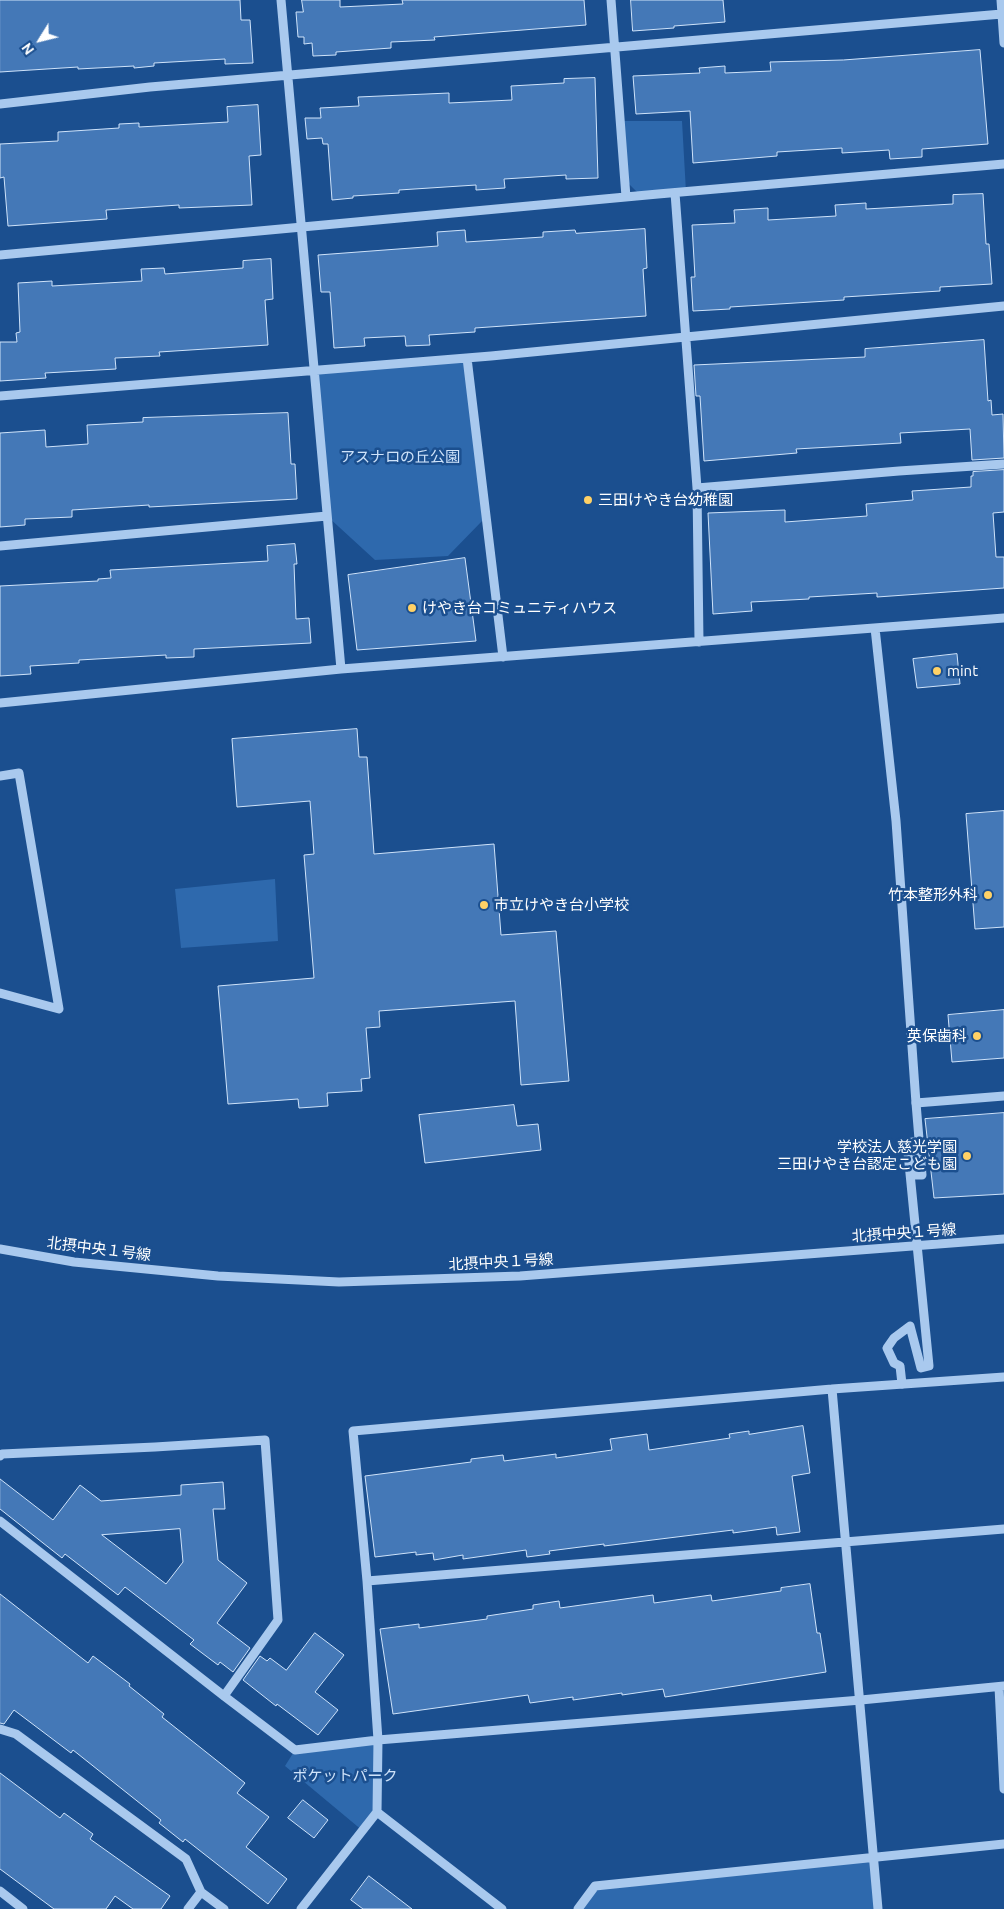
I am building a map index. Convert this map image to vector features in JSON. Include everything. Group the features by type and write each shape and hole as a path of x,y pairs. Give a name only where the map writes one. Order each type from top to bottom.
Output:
{"street":[{"path":"281,0 341,669"},
{"path":"611,0 626,197"},
{"path":"1001,0 1004,43"},
{"path":"0,104 150,87 1002,14"},
{"path":"0,255 1004,164"},
{"path":"674,193 697,488 699,642"},
{"path":"0,396 468,358 1004,306"},
{"path":"468,358 503,657"},
{"path":"697,488 1004,464"},
{"path":"0,546 328,516"},
{"path":"0,703 341,669 1004,618"},
{"path":"875,628 896,821 922,1175 916,1175 913,1142 907,1143 929,1366 921,1368 910,1326 894,1338 887,1348 894,1363 900,1366 902,1384"},
{"path":"0,776 19,773 59,1009 0,992"},
{"path":"916,1103 1004,1096"},
{"name":"北摂中央１号線","path":"0,1249 74,1262 218,1276 339,1282 520,1276 1004,1239"},
{"path":"301,1909 377,1812 378,1740 367,1581 353,1431 832,1389 1004,1377"},
{"path":"832,1389 878,1909"},
{"path":"0,1456 2,1454 265,1440 278,1620 224,1696"},
{"path":"0,1521 295,1750 378,1740 1001,1687 1004,1789"},
{"path":"367,1581 1004,1529"},
{"path":"0,1729 16,1734 186,1859 201,1892 224,1909"},
{"path":"377,1812 502,1909"},
{"path":"578,1909 595,1886 1004,1844"},
{"path":"0,1891 24,1909"},
{"path":"188,1909 201,1892"}],"green space":[{"path":"620,121 682,121 686,192 641,196 624,179"},
{"name":"アスナロの丘公園","path":"467,358 483,520 448,556 375,560 327,516 314,371"},
{"path":"275,879 278,941 181,948 175,889"},
{"name":"ポケットパーク","path":"378,1740 377,1812 363,1831 285,1766 295,1750"},
{"path":"874,1858 878,1909 578,1909 595,1886"}],"building":[{"path":"0,0 240,0 241,20 250,20 253,63 225,64 225,59 154,63 154,66 134,68 134,66 78,69 78,67 0,72"},
{"path":"302,0 340,0 340,7 403,4 402,0 584,0 586,25 434,37 435,40 391,42 391,48 336,52 336,55 313,56 312,43 304,44 304,37 298,37 296,12 303,12"},
{"path":"631,0 723,0 725,22 633,31"},
{"path":"980,50 988,144 922,149 922,157 890,159 889,150 842,153 842,148 777,152 777,156 693,163 690,111 636,114 633,76 700,73 699,68 725,66 725,73 771,71 770,62 843,60"},
{"path":"595,78 598,178 566,179 566,175 504,179 505,188 476,190 476,185 399,190 399,193 353,196 353,198 332,200 328,144 323,144 322,138 307,139 305,118 321,118 320,108 359,106 358,97 449,93 449,103 512,100 511,86 564,83 564,79"},
{"path":"258,105 261,155 249,156 252,205 179,208 179,205 106,210 107,219 8,226 4,177 0,178 0,144 58,141 58,132 119,128 119,124 139,123 139,127 228,122 227,107"},
{"path":"983,194 986,244 989,244 992,284 940,287 940,291 844,297 844,300 693,311 691,277 695,277 692,225 735,223 734,210 768,208 768,220 836,216 835,205 866,203 866,209 953,204 953,195"},
{"path":"645,229 647,268 643,269 646,316 475,328 475,332 429,335 430,345 406,346 405,336 364,338 365,346 334,348 330,292 321,292 318,255 438,246 437,232 465,230 466,242 543,237 543,232 575,230 576,233"},
{"path":"271,259 273,299 265,300 268,345 159,352 160,356 115,358 116,369 45,373 46,378 0,381 0,342 17,342 16,333 20,332 18,283 52,281 52,286 142,281 141,269 164,268 165,274 243,268 243,261"},
{"path":"984,340 988,401 991,400 992,415 1003,414 1004,458 972,460 970,429 900,433 901,443 796,449 797,453 704,461 700,396 696,396 694,365 865,357 865,349"},
{"path":"288,413 291,464 295,464 297,499 72,510 72,517 25,519 25,525 0,527 0,433 45,430 46,447 88,444 87,425 143,422 143,418"},
{"path":"1004,470 1004,512 993,513 996,557 1004,557 1004,588 877,597 877,593 751,602 752,611 713,614 708,513 785,510 785,522 867,516 866,504 913,500 912,491 971,487 973,472"},
{"path":"295,544 297,564 294,564 296,619 309,618 311,643 194,649 194,657 166,658 166,655 79,660 79,663 30,666 31,674 0,676 0,586 98,581 98,579 111,578 110,570 268,561 267,546"},
{"name":"けやき台コミュニティハウス","path":"465,558 476,641 357,650 348,575"},
{"name":"mint","path":"957,654 960,684 917,688 913,659"},
{"path":"357,729 359,757 367,757 374,854 494,844 501,935 556,931 569,1081 521,1085 515,1001 379,1011 380,1027 366,1028 370,1078 361,1079 362,1091 327,1093 328,1106 299,1108 298,1099 228,1104 218,986 314,978 304,855 314,854 310,801 237,807 232,739"},
{"path":"1004,811 1004,927 975,929 966,814"},
{"name":"英保歯科","path":"1004,1010 1004,1058 952,1062 948,1015"},
{"path":"514,1105 517,1126 538,1124 541,1150 425,1163 419,1115"},
{"name":"学校法人慈光学園 三田けやき台認定こども園","path":"1004,1113 1004,1194 934,1198 925,1119"},
{"path":"803,1426 810,1473 792,1476 800,1532 777,1535 776,1527 733,1533 733,1530 549,1551 550,1554 527,1557 526,1550 463,1559 463,1555 434,1560 433,1553 416,1555 416,1552 375,1557 365,1476 471,1462 471,1459 503,1455 504,1461 556,1454 556,1458 612,1450 610,1439 647,1434 649,1450 730,1438 729,1434 749,1431 749,1434"},
{"path":"0,1479 53,1520 80,1485 101,1501 181,1495 181,1485 223,1482 225,1509 213,1509 218,1560 247,1583 217,1623 250,1648 233,1672 220,1662 218,1665 190,1644 194,1640 125,1587 118,1595 65,1554 62,1558 0,1509","holes":["180,1529 183,1562 166,1584 102,1535"]},
{"path":"810,1584 817,1633 820,1633 826,1672 665,1697 663,1689 622,1695 622,1693 573,1700 573,1697 530,1703 528,1695 393,1714 380,1629 419,1624 419,1628 487,1619 487,1616 533,1609 533,1605 559,1601 560,1608 653,1595 654,1603 711,1595 712,1601 781,1591 781,1588"},
{"path":"0,1594 88,1663 93,1656 130,1684 129,1686 164,1714 162,1717 245,1783 237,1793 269,1817 246,1847 287,1879 268,1904 185,1839 183,1842 159,1823 161,1820 73,1750 71,1753 14,1710 4,1724 0,1723"},
{"path":"315,1633 344,1655 315,1692 338,1710 318,1735 243,1680 260,1656 267,1661 270,1658 286,1670"},
{"path":"0,1773 60,1818 64,1813 93,1834 90,1839 170,1896 161,1909 133,1909 115,1896 106,1909 54,1909 0,1869"},
{"path":"303,1800 328,1820 314,1838 288,1818"},
{"path":"369,1876 412,1909 363,1909 351,1900"}],"place":[{"name":"三田けやき台幼稚園","path":"588,500"},
{"name":"けやき台コミュニティハウス","path":"412,608"},
{"name":"mint","path":"937,671"},
{"name":"竹本整形外科","path":"988,895"},
{"name":"市立けやき台小学校","path":"484,905"},
{"name":"英保歯科","path":"977,1036"},
{"name":"学校法人慈光学園 三田けやき台認定こども園","path":"967,1156"}]}
